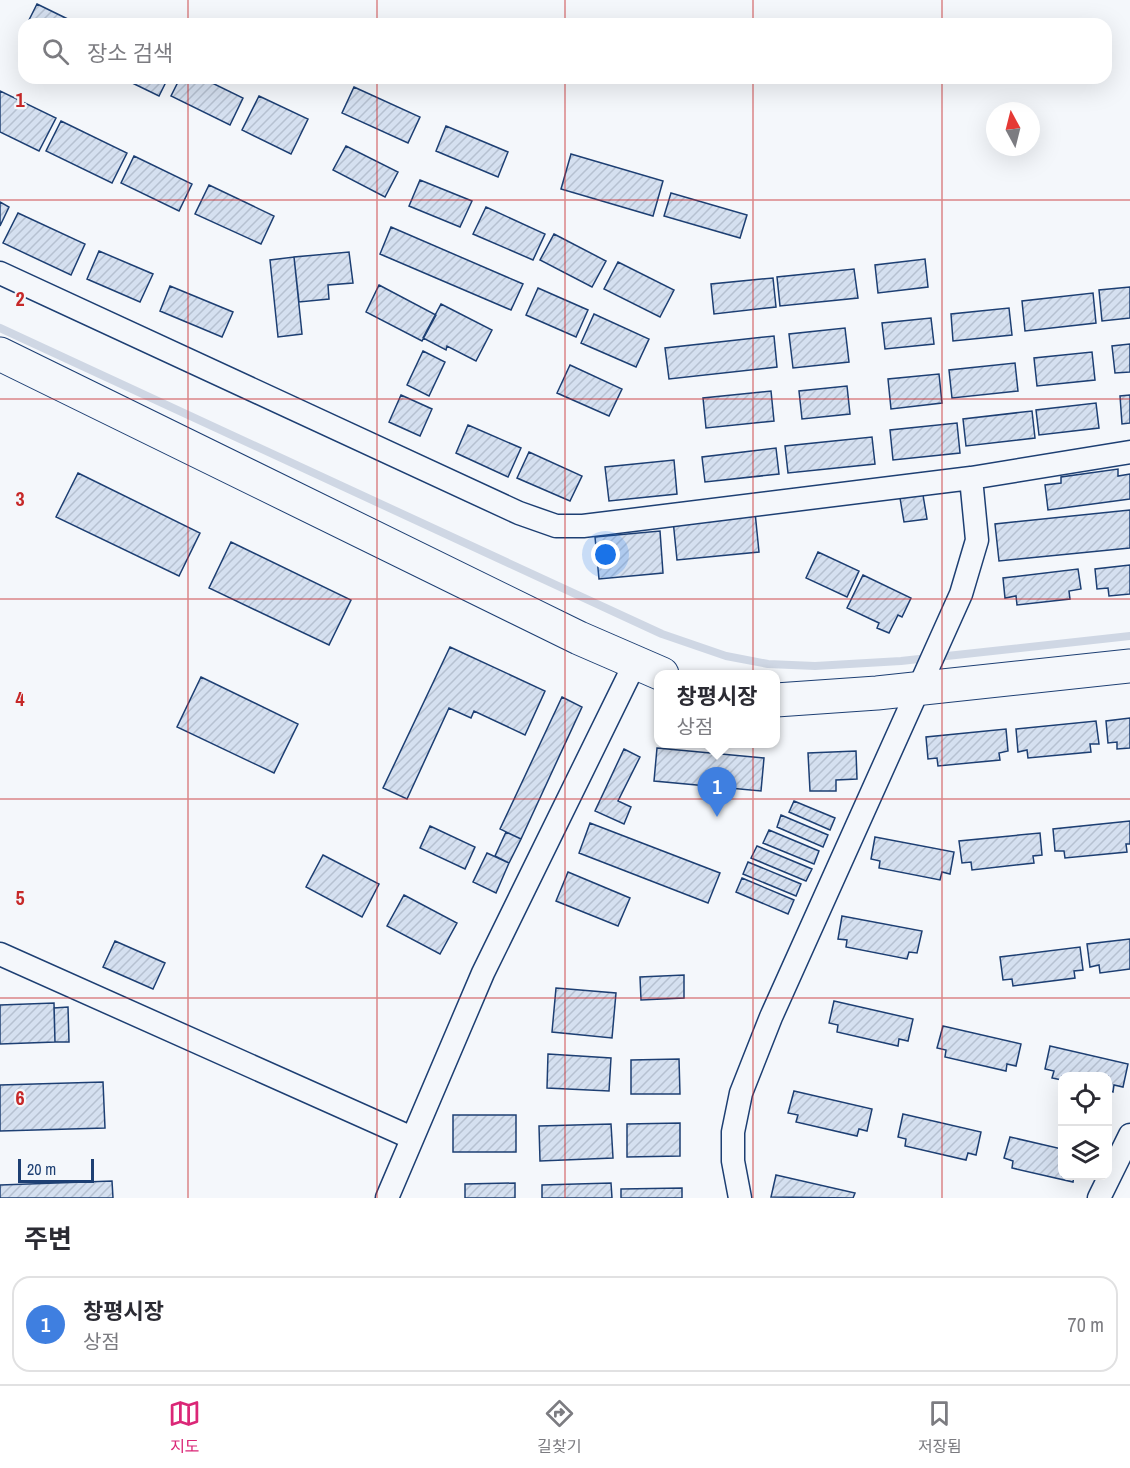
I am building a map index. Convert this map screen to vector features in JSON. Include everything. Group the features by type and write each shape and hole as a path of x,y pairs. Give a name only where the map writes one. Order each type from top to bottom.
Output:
{"street":[{"path":"0,273 519,513 556,526 595,525 971,478 1130,452"},
{"path":"0,354 579,638 648,669 483,973 387,1198"},
{"path":"740,1198 733,1161 733,1142 741,1093 771,1017 962,594 977,540 971,478"},
{"path":"780,701 929,666 1130,666"},
{"path":"0,954 412,1138"},
{"path":"1099,1198 1130,1135"}],"building":[{"path":"37,4 66,18 30,18"},
{"path":"134,84 165,84 159,96"},
{"path":"177,84 214,84 243,98 230,125 171,96"},
{"path":"354,87 420,117 408,143 342,113"},
{"path":"0,91 56,118 39,151 0,132"},
{"path":"259,96 308,119 291,154 242,130"},
{"path":"61,121 127,153 112,183 46,151"},
{"path":"446,126 508,152 498,177 436,151"},
{"path":"346,146 398,172 385,197 333,170"},
{"path":"571,154 663,181 653,216 561,189"},
{"path":"134,156 192,184 179,211 121,183"},
{"path":"420,180 472,201 460,227 409,206"},
{"path":"209,185 274,216 261,244 195,214"},
{"path":"671,193 747,215 740,238 664,216"},
{"path":"0,202 9,207 0,226"},
{"path":"486,207 545,234 533,260 473,234"},
{"path":"18,213 85,244 71,275 3,243"},
{"path":"391,227 523,284 511,310 380,254"},
{"path":"554,234 606,261 592,287 540,260"},
{"path":"99,251 153,274 140,302 87,279"},
{"path":"349,252 353,283 328,285 329,299 299,302 294,257"},
{"path":"294,257 302,334 278,337 270,260"},
{"path":"925,259 928,287 878,293 875,265"},
{"path":"618,262 674,290 660,317 604,289"},
{"path":"854,269 858,298 780,306 777,277"},
{"path":"773,278 776,307 714,314 711,284"},
{"path":"379,285 436,315 422,341 366,312"},
{"path":"170,286 233,312 222,337 160,311"},
{"path":"1130,287 1130,318 1102,321 1099,290"},
{"path":"538,288 588,310 576,337 526,315"},
{"path":"1093,293 1096,323 1025,331 1022,301"},
{"path":"441,304 492,330 476,361 447,346 446,350 423,338"},
{"path":"1009,308 1012,335 953,341 951,314"},
{"path":"594,314 649,339 636,367 581,343"},
{"path":"931,318 934,344 885,349 882,323"},
{"path":"845,328 849,362 793,368 789,334"},
{"path":"774,336 777,367 669,379 665,348"},
{"path":"1130,344 1130,372 1115,373 1112,346"},
{"path":"423,351 445,362 429,396 407,385"},
{"path":"1092,352 1095,380 1037,386 1034,358"},
{"path":"1015,363 1018,391 952,398 949,370"},
{"path":"570,365 622,389 609,416 557,393"},
{"path":"939,374 942,403 891,409 888,379"},
{"path":"847,386 850,414 802,419 799,391"},
{"path":"771,391 774,421 706,428 703,398"},
{"path":"401,395 432,409 420,436 389,422"},
{"path":"1130,395 1130,423 1122,424 1120,396"},
{"path":"1096,403 1099,428 1039,435 1036,410"},
{"path":"1032,411 1035,438 966,446 963,419"},
{"path":"957,423 960,453 893,460 890,430"},
{"path":"468,425 521,448 508,477 456,453"},
{"path":"872,437 875,464 788,473 785,446"},
{"path":"776,448 779,474 705,482 702,457"},
{"path":"529,452 582,476 570,501 517,478"},
{"path":"674,460 677,494 609,501 605,467"},
{"path":"1118,469 1118,476 1130,474 1130,499 1048,510 1045,485 1061,483 1061,477"},
{"path":"78,473 200,533 179,576 56,517"},
{"path":"923,495 927,519 904,522 900,498"},
{"path":"1130,510 1130,548 999,561 995,524"},
{"path":"755,512 759,552 677,560 673,520"},
{"path":"660,531 663,573 599,579 595,537"},
{"path":"231,542 351,600 329,645 209,588"},
{"path":"818,552 859,571 847,597 806,578"},
{"path":"1130,565 1130,594 1109,596 1108,588 1097,589 1095,569"},
{"path":"1078,569 1081,589 1069,591 1070,599 1017,605 1016,596 1005,598 1003,578"},
{"path":"863,575 911,598 902,617 898,615 889,633 877,628 879,623 847,608"},
{"path":"450,647 545,691 525,735 474,711 471,718 449,708 407,799 383,788"},
{"path":"201,677 298,724 274,773 177,727"},
{"path":"562,697 582,707 521,839 500,829"},
{"path":"1130,718 1130,748 1117,749 1117,742 1108,743 1106,721"},
{"path":"1096,721 1099,744 1090,744 1091,752 1028,758 1027,750 1018,752 1016,729"},
{"path":"1006,729 1008,751 999,753 1000,760 938,766 937,758 928,759 926,737"},
{"path":"657,748 764,758 761,791 654,781"},
{"path":"624,749 640,757 618,801 631,807 624,824 595,811"},
{"path":"856,751 857,779 836,780 836,791 810,791 808,753"},
{"path":"794,801 835,818 830,830 789,812"},
{"path":"781,815 828,835 823,847 777,827"},
{"path":"1130,821 1130,844 1126,844 1127,852 1065,858 1064,851 1055,851 1053,829"},
{"path":"590,823 720,873 708,903 579,853"},
{"path":"430,826 475,847 465,869 420,848"},
{"path":"769,830 819,851 814,864 763,843"},
{"path":"506,832 521,839 509,863 495,856"},
{"path":"1040,833 1042,855 1033,856 1034,863 972,870 971,862 962,863 959,841"},
{"path":"875,837 954,852 950,874 942,872 940,880 879,868 880,861 871,859"},
{"path":"757,846 812,869 806,881 751,858"},
{"path":"487,853 509,863 496,893 473,882"},
{"path":"323,855 379,884 362,917 306,887"},
{"path":"748,862 801,884 796,896 743,874"},
{"path":"568,872 630,898 618,926 556,901"},
{"path":"742,878 794,900 788,914 736,892"},
{"path":"404,895 457,923 440,954 387,926"},
{"path":"842,916 922,931 917,953 909,952 907,959 846,947 847,940 838,939"},
{"path":"1130,939 1130,969 1100,973 1099,965 1090,967 1087,944"},
{"path":"115,941 165,963 153,989 103,967"},
{"path":"1080,947 1083,970 1074,971 1075,978 1013,986 1012,979 1003,980 1000,957"},
{"path":"684,975 684,998 641,1000 640,977"},
{"path":"556,988 616,993 612,1038 552,1032"},
{"path":"834,1001 913,1019 908,1041 899,1039 898,1046 837,1032 838,1025 829,1023"},
{"path":"54,1003 55,1042 0,1044 0,1005"},
{"path":"68,1007 69,1042 55,1042 54,1008"},
{"path":"943,1026 1021,1044 1016,1066 1007,1064 1006,1071 945,1057 946,1050 937,1048"},
{"path":"1050,1046 1128,1064 1123,1087 1114,1085 1113,1092 1112,1072 1058,1072 1058,1079 1052,1078 1054,1071 1045,1069"},
{"path":"548,1054 611,1058 609,1091 547,1088"},
{"path":"679,1059 680,1094 631,1094 631,1060"},
{"path":"103,1082 105,1128 0,1131 0,1085"},
{"path":"794,1091 872,1109 867,1131 859,1129 857,1136 796,1122 798,1115 788,1113"},
{"path":"903,1114 981,1132 976,1155 968,1153 966,1160 905,1146 906,1139 898,1137"},
{"path":"453,1115 516,1115 516,1152 453,1152"},
{"path":"680,1123 680,1156 627,1157 627,1124"},
{"path":"611,1124 613,1158 540,1161 539,1126"},
{"path":"1010,1137 1058,1148 1058,1179 1012,1168 1013,1161 1004,1158"},
{"path":"776,1175 855,1193 853,1198 771,1197"},
{"path":"112,1181 113,1198 0,1198 0,1185"},
{"path":"515,1183 515,1198 465,1198 465,1184"},
{"path":"611,1183 612,1198 542,1198 542,1185"},
{"path":"682,1188 682,1198 621,1198 621,1189"}],"waterway":[{"path":"0,328 662,634 726,656 768,664 815,666 901,661 1130,636"}],"place":[{"name":"창평시장","path":"717,817"}]}
